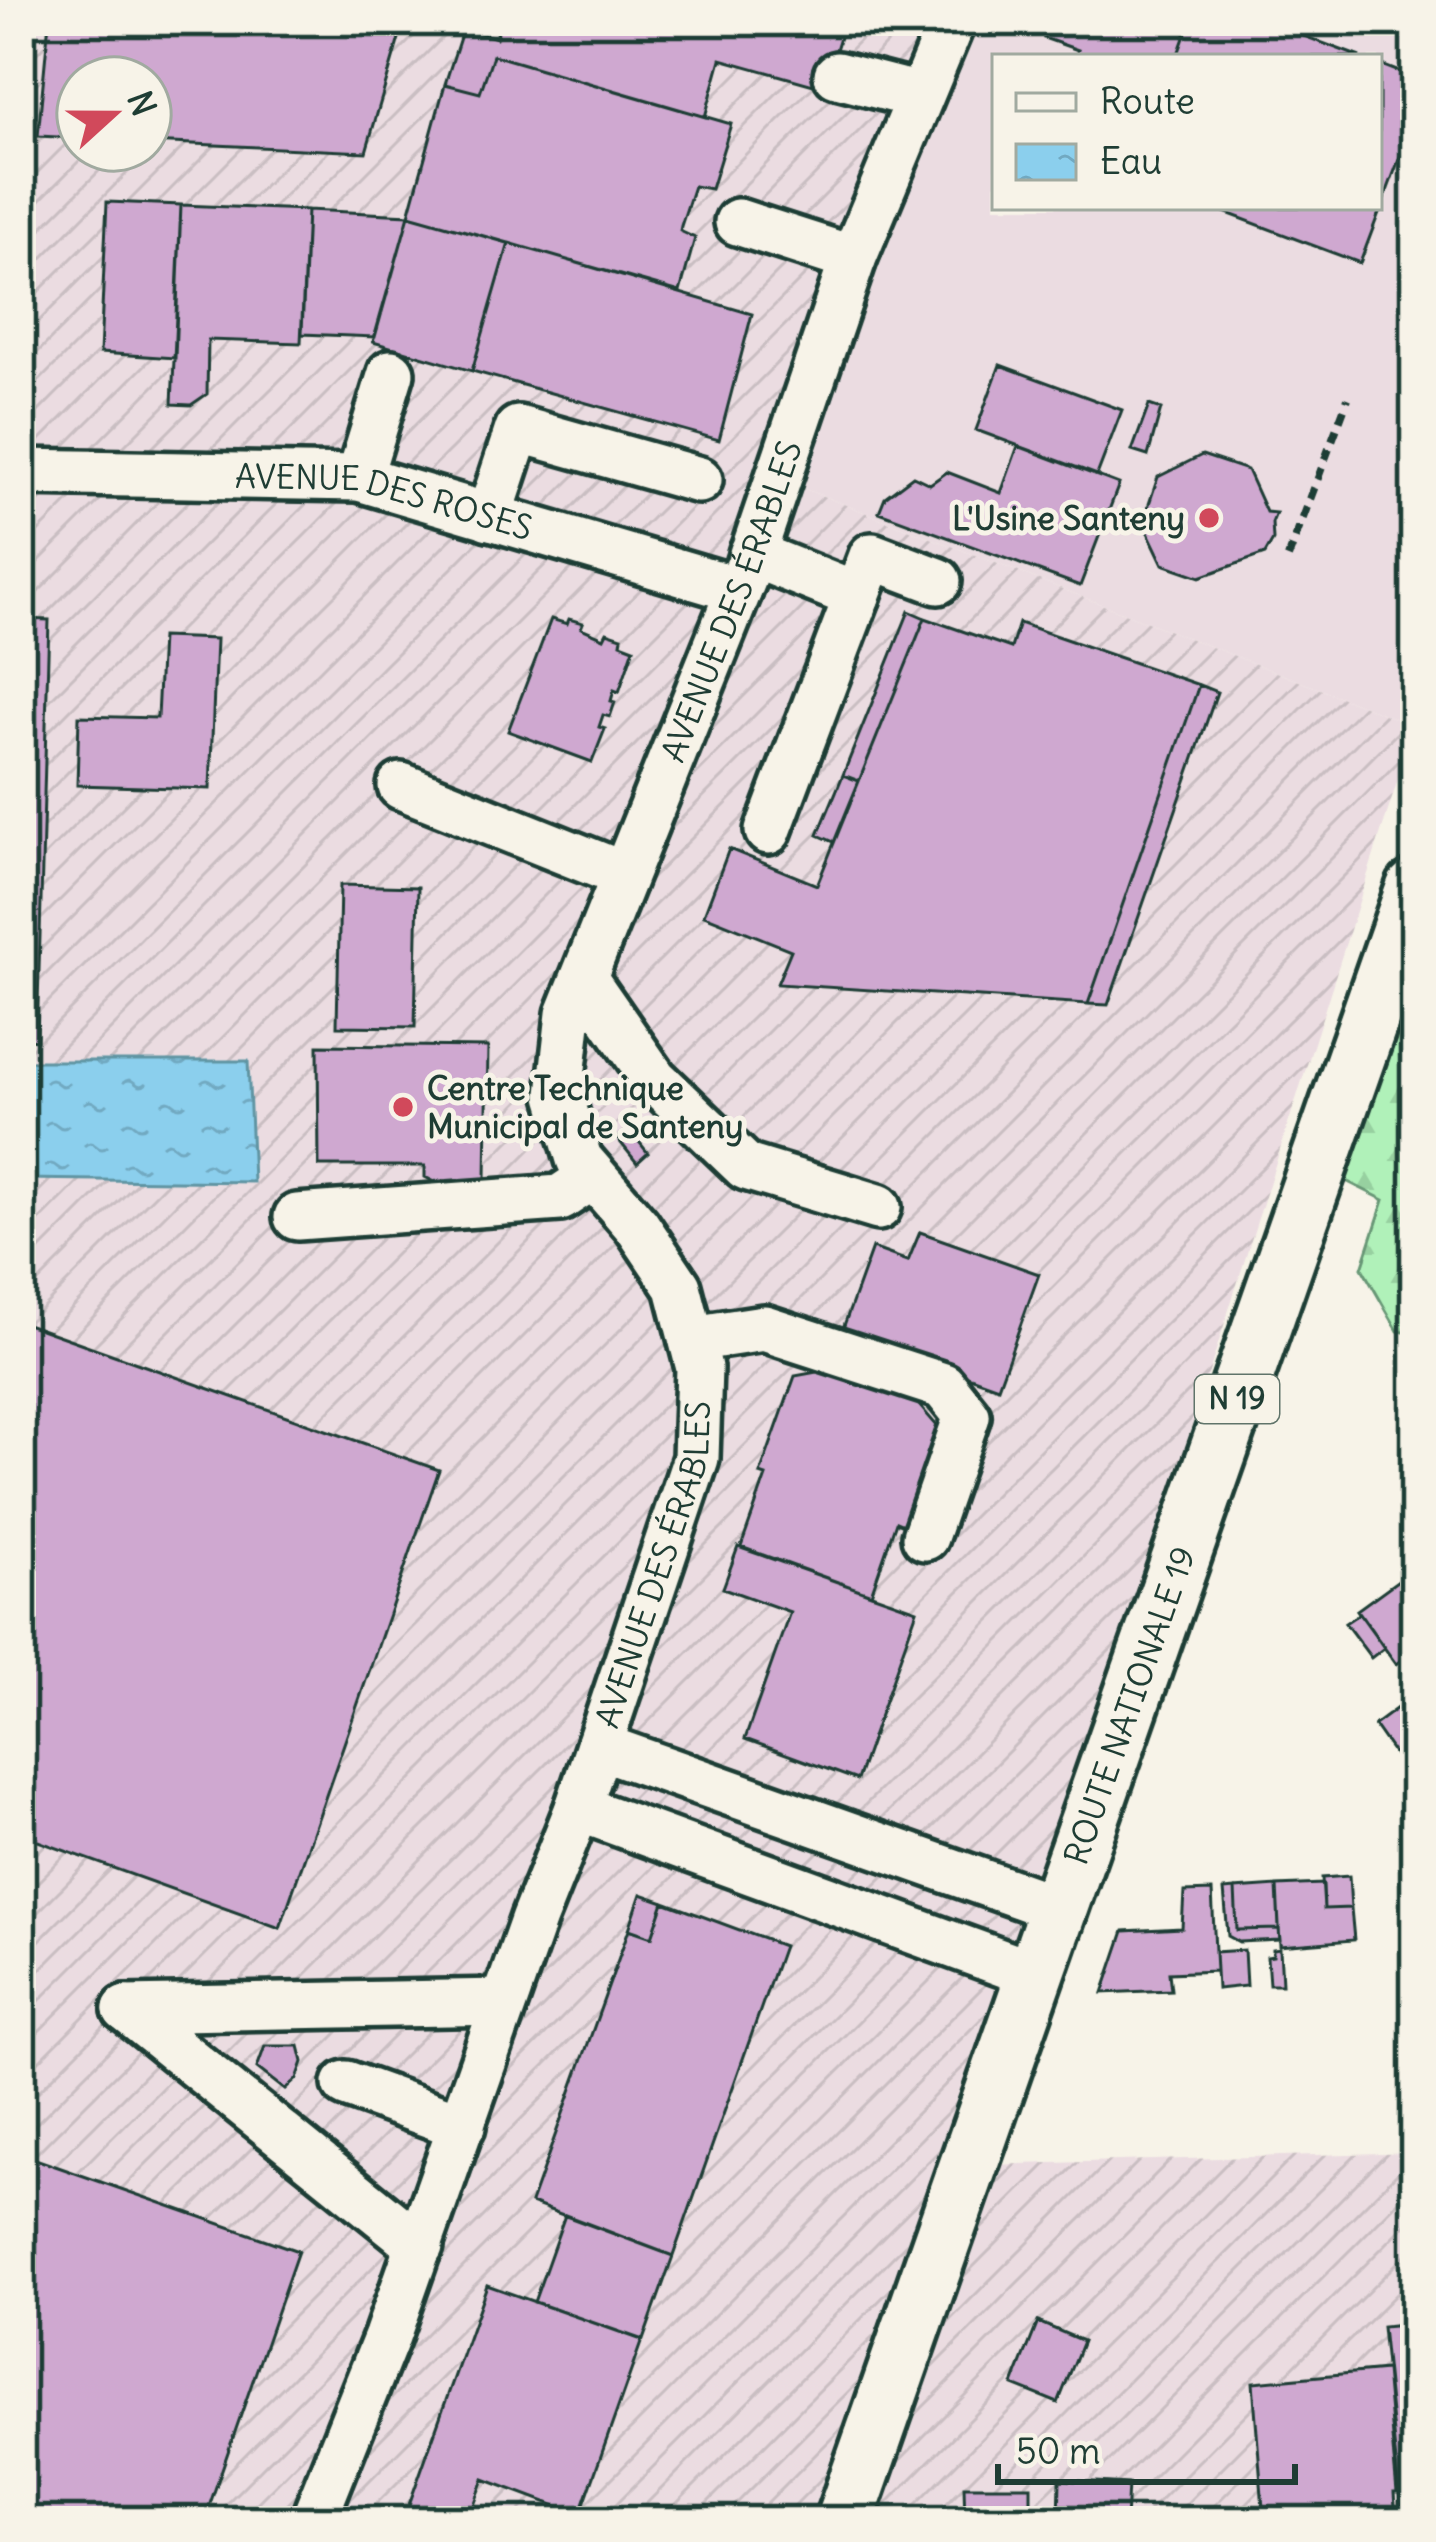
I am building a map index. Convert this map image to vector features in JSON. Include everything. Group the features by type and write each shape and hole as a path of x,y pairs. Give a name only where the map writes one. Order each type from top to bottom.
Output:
{"main road":[{"name":"ROUTE NATIONALE 19","path":"844,2521 1415,889"}],"street":[{"name":"AVENUE DES ÉRABLES","path":"314,2521 387,2336 578,1808 696,1458 699,1368 678,1287 637,1226 579,1159 560,1095 569,1014 746,572 853,259 952,21"},
{"path":"838,75 919,96"},
{"path":"739,222 853,259"},
{"path":"359,478 391,373"},
{"path":"489,517 518,429 699,480"},
{"name":"AVENUE DES ROSES","path":"21,472 359,478 489,517 856,596"},
{"path":"768,831 872,556 938,581"},
{"path":"400,786 624,875"},
{"path":"584,978 654,1079 746,1167 878,1207"},
{"path":"297,1216 560,1198 593,1176"},
{"path":"692,1339 764,1328 943,1386 967,1416 925,1537"},
{"path":"599,1747 1058,1909"},
{"path":"578,1808 1035,1975"},
{"path":"420,2246 126,2009 504,2002"},
{"path":"346,2084 462,2126"}],"path":[{"path":"1288,558 1348,398"}],"shaded area":[{"path":"21,21 952,21 779,479 1415,726 956,2166 1415,2152 1415,2521 21,2521"},
{"path":"952,21 1415,21 1415,726 779,479"}],"green space":[{"path":"1415,912 1415,1334 1398,1331 1362,1268 1384,1200 1338,1177"}],"water":[{"path":"21,1061 248,1061 253,1182 21,1179"}],"building":[{"path":"49,21 404,21 366,152 174,143 174,54 54,54 54,137 38,136"},
{"path":"501,21 845,21 824,88 721,59 705,117 493,55 480,93 445,84 463,28 496,38"},
{"path":"1050,21 1190,21 1178,54 1076,54 1078,50 1044,38"},
{"path":"1190,21 1264,21 1352,54 1178,54"},
{"path":"493,55 731,124 711,189 694,186 681,226 680,231 695,238 680,292 409,215 445,84 480,93"},
{"path":"1382,65 1415,78 1415,117 1382,205"},
{"path":"107,202 181,205 175,358 100,353"},
{"path":"181,205 307,210 301,343 208,340 207,394 191,405 172,404"},
{"path":"307,210 409,215 375,337 302,334"},
{"path":"1219,210 1380,210 1360,263"},
{"path":"409,215 509,243 472,371 373,342"},
{"path":"509,243 752,314 719,440 472,371"},
{"path":"1000,365 1122,410 1097,475 976,430"},
{"path":"1149,405 1161,409 1148,456 1132,451"},
{"path":"1018,446 1119,484 1080,586 879,512 885,497 913,476 930,484 947,472 1001,493"},
{"name":"L'Usine Santeny","path":"1202,455 1247,470 1266,512 1276,513 1273,540 1265,554 1200,577 1163,564 1143,522 1158,477"},
{"path":"909,611 925,618 859,781 843,775"},
{"path":"925,618 1011,648 1019,623 1199,685 1088,1004 777,984 791,950 704,915 729,849 817,885"},
{"path":"21,619 49,620 37,1040 21,1038"},
{"path":"551,619 583,623 581,628 604,638 607,632 622,637 621,643 634,648 619,692 614,690 610,717 603,715 599,727 605,729 592,762 508,731"},
{"path":"161,637 216,639 210,789 77,785 79,716 157,718"},
{"path":"1199,685 1217,692 1108,1005 1088,1004"},
{"path":"843,775 859,781 834,842 818,835"},
{"path":"340,885 418,887 415,1027 337,1026"},
{"name":"Centre Technique Municipal de Santeny","path":"318,1045 488,1047 486,1179 443,1186 425,1177 425,1166 319,1166"},
{"path":"629,1129 648,1153 637,1163 617,1138"},
{"path":"920,1232 1039,1274 998,1387 842,1331 872,1248 908,1261"},
{"path":"21,1322 439,1470 280,1928 21,1835"},
{"path":"844,1367 905,1389 938,1427 903,1525 896,1522 871,1594 741,1547 766,1476 760,1474 795,1376"},
{"path":"738,1547 917,1610 857,1780 745,1739 790,1612 723,1588"},
{"path":"1401,1578 1415,1597 1415,1650 1396,1664 1357,1610"},
{"path":"1360,1613 1384,1648 1371,1658 1345,1623"},
{"path":"1412,1697 1415,1770 1409,1775 1374,1725"},
{"path":"1349,1876 1351,1908 1324,1909 1322,1878"},
{"path":"1323,1884 1324,1909 1351,1908 1354,1940 1280,1946 1277,1886"},
{"path":"1277,1886 1279,1929 1237,1930 1235,1889"},
{"path":"1235,1889 1237,1930 1279,1929 1280,1940 1239,1942 1228,1936 1224,1890"},
{"path":"1212,1891 1216,1971 1169,1973 1171,1990 1103,1993 1124,1931 1182,1928 1184,1892"},
{"path":"641,1894 664,1902 652,1937 629,1929"},
{"path":"664,1902 783,1946 673,2256 531,2203 629,1929 652,1937"},
{"path":"1280,1949 1282,1984 1269,1984 1267,1957"},
{"path":"1244,1950 1246,1986 1217,1989 1215,1952"},
{"path":"265,2046 299,2046 303,2062 297,2079 285,2090 257,2068"},
{"path":"21,2154 298,2251 204,2521 21,2521"},
{"path":"565,2215 673,2256 643,2340 534,2302"},
{"path":"487,2285 642,2340 580,2515 484,2479 468,2521 417,2521 405,2516"},
{"path":"1038,2322 1083,2341 1058,2403 1013,2385"},
{"path":"1415,2324 1415,2521 1402,2521 1382,2327"},
{"path":"1386,2370 1396,2521 1264,2521 1253,2382"},
{"path":"1060,2480 1128,2484 1126,2521 1059,2521"},
{"path":"964,2486 1031,2486 1031,2521 965,2521"}],"place":[{"name":"L'Usine Santeny","path":"1209,518"},
{"name":"Centre Technique Municipal de Santeny","path":"403,1107"}]}
